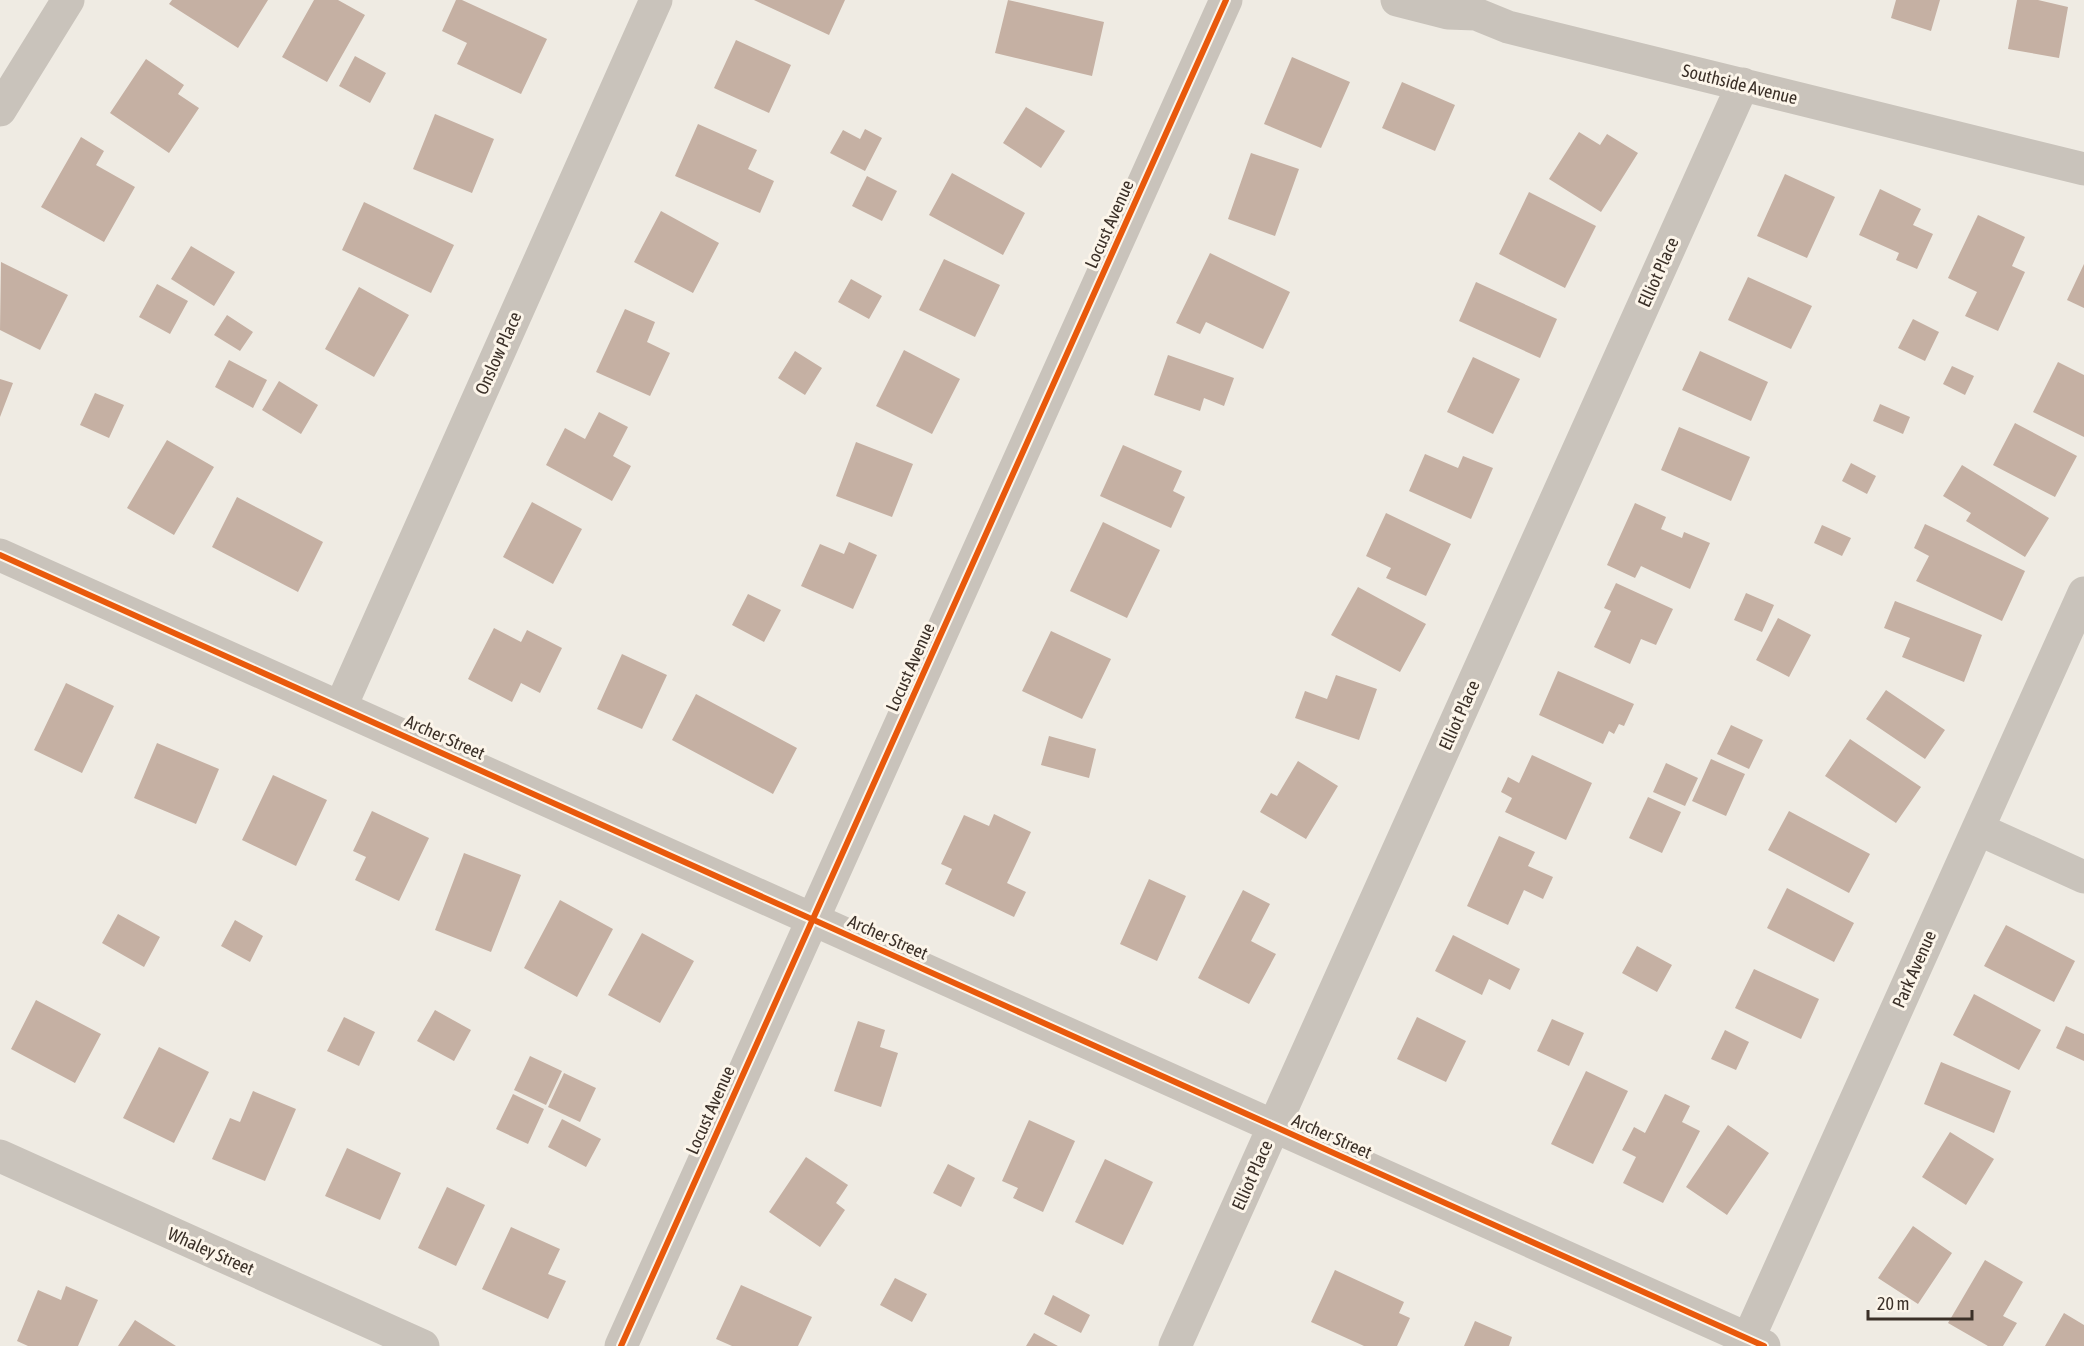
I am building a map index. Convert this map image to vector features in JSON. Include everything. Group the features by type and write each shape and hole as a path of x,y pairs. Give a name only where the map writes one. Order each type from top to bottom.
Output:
{"street":[{"path":"0,110 68,0"},
{"name":"Onslow Place","path":"341,706 656,0"},
{"name":"Locust Avenue","path":"621,1346 1226,0"},
{"name":"Southside Avenue","path":"1396,0 1448,13 1511,13 1743,84 2084,169"},
{"name":"Elliot Place","path":"1175,1346 1743,84"},
{"name":"Archer Street","path":"0,555 1274,1126 1752,1344"},
{"name":"Park Avenue","path":"1752,1344 2084,592"},
{"path":"1978,829 2084,877"},
{"name":"Whaley Street","path":"0,1156 423,1346"}],"building":[{"path":"172,0 268,0 238,48 169,4"},
{"path":"314,0 338,0 365,15 327,82 282,57"},
{"path":"456,0 462,0 547,39 521,94 457,64 467,43 442,31"},
{"path":"754,0 845,0 829,35"},
{"path":"1008,0 1104,22 1092,76 995,53"},
{"path":"1896,0 1940,0 1931,31 1891,18"},
{"path":"2017,0 2038,0 2068,7 2059,58 2008,49"},
{"path":"736,40 791,65 769,113 714,88"},
{"path":"355,56 386,73 370,103 339,86"},
{"path":"1292,57 1350,82 1321,148 1264,124"},
{"path":"146,59 184,85 178,94 199,108 169,153 110,113"},
{"path":"1402,82 1455,105 1435,151 1382,128"},
{"path":"1026,107 1065,131 1041,168 1003,143"},
{"path":"435,114 494,139 472,193 413,169"},
{"path":"698,124 757,150 748,169 774,181 760,213 675,176"},
{"path":"865,129 882,138 865,171 830,153 843,130 860,139"},
{"path":"1579,132 1600,145 1607,134 1638,153 1601,212 1549,179"},
{"path":"81,137 104,151 96,165 135,187 104,242 41,207"},
{"path":"1251,153 1299,169 1275,236 1228,219"},
{"path":"952,173 1025,213 1003,255 929,215"},
{"path":"1785,174 1835,197 1807,258 1757,236"},
{"path":"867,176 897,191 882,221 852,206"},
{"path":"1880,189 1921,209 1913,225 1933,234 1917,269 1896,260 1899,253 1859,235"},
{"path":"1529,192 1596,226 1565,288 1499,254"},
{"path":"364,202 454,245 431,293 342,250"},
{"path":"661,211 719,243 693,293 634,262"},
{"path":"1978,215 2025,237 2012,266 2025,272 1998,331 1965,316 1977,292 1948,278"},
{"path":"191,246 235,272 214,306 171,279"},
{"path":"1210,253 1290,292 1263,349 1206,322 1200,334 1176,323"},
{"path":"944,259 1000,285 975,337 919,310"},
{"path":"1,262 68,295 40,350 0,330"},
{"path":"2084,264 2084,308 2067,300"},
{"path":"1748,277 1812,306 1791,349 1728,320"},
{"path":"851,279 882,296 869,319 838,302"},
{"path":"1476,282 1557,319 1540,358 1459,321"},
{"path":"157,284 188,301 170,334 139,317"},
{"path":"359,287 409,315 374,377 325,349"},
{"path":"625,309 655,322 647,342 670,353 650,396 596,372"},
{"path":"227,315 253,332 240,351 214,335"},
{"path":"1913,319 1939,332 1925,361 1898,348"},
{"path":"904,350 960,379 932,434 876,406"},
{"path":"795,351 822,368 805,395 778,378"},
{"path":"1700,351 1768,382 1751,421 1682,390"},
{"path":"1168,355 1234,378 1224,406 1204,398 1200,411 1154,395"},
{"path":"1473,357 1520,379 1493,434 1447,412"},
{"path":"229,360 267,380 253,408 215,387"},
{"path":"2058,362 2084,375 2084,437 2033,412"},
{"path":"1952,366 1974,376 1965,395 1943,384"},
{"path":"0,379 13,383 0,417"},
{"path":"279,381 318,405 301,434 262,410"},
{"path":"95,393 124,405 109,438 80,425"},
{"path":"1880,404 1910,417 1903,434 1873,421"},
{"path":"599,412 628,427 613,456 631,466 612,501 546,465 565,428 585,439"},
{"path":"2015,423 2077,456 2055,497 1993,465"},
{"path":"1679,427 1750,457 1731,501 1661,470"},
{"path":"167,440 214,467 174,535 127,508"},
{"path":"856,442 913,464 892,517 836,496"},
{"path":"1123,445 1182,471 1173,491 1185,497 1171,528 1100,496"},
{"path":"1425,454 1458,468 1463,456 1493,468 1471,519 1409,491"},
{"path":"1851,463 1876,476 1867,494 1842,481"},
{"path":"1962,465 2049,518 2025,557 1966,521 1971,513 1943,496"},
{"path":"237,497 323,542 298,592 212,547"},
{"path":"532,502 582,529 553,584 503,557"},
{"path":"1635,503 1666,517 1661,529 1682,538 1684,532 1710,543 1690,589 1641,566 1635,578 1607,565"},
{"path":"1386,513 1451,544 1426,596 1386,578 1391,568 1366,556"},
{"path":"1103,522 1160,550 1127,618 1070,591"},
{"path":"1925,524 2025,571 2002,621 1916,581 1929,556 1914,548"},
{"path":"1822,525 1851,538 1842,556 1814,543"},
{"path":"849,542 877,555 853,609 801,586 820,544 844,554"},
{"path":"1616,583 1673,609 1656,645 1641,639 1630,664 1594,647 1611,611 1604,608"},
{"path":"1358,587 1426,624 1400,672 1331,635"},
{"path":"1746,593 1774,605 1762,632 1734,620"},
{"path":"748,594 781,610 764,642 732,625"},
{"path":"1895,601 1982,635 1964,682 1902,657 1910,638 1884,628"},
{"path":"1778,618 1811,635 1789,677 1756,660"},
{"path":"494,628 521,642 527,630 562,648 540,693 521,683 512,702 468,679"},
{"path":"1051,631 1111,659 1082,719 1022,691"},
{"path":"622,654 667,675 642,729 597,709"},
{"path":"1558,671 1634,704 1624,726 1619,724 1614,734 1609,731 1603,744 1539,715"},
{"path":"1336,675 1377,689 1359,740 1295,718 1305,691 1327,699"},
{"path":"66,683 114,706 82,773 34,750"},
{"path":"1886,690 1945,730 1925,759 1866,719"},
{"path":"696,694 797,748 773,794 672,740"},
{"path":"1731,725 1763,740 1749,769 1717,754"},
{"path":"1049,736 1096,749 1089,778 1041,765"},
{"path":"1850,739 1921,787 1896,823 1825,776"},
{"path":"157,743 219,769 196,824 134,798"},
{"path":"1532,755 1592,783 1566,840 1505,812 1512,798 1501,792 1508,777 1519,783"},
{"path":"1711,759 1745,774 1726,816 1692,801"},
{"path":"1298,761 1338,786 1306,839 1260,812 1271,793 1277,796"},
{"path":"1666,763 1698,778 1685,806 1653,792"},
{"path":"273,775 327,800 296,866 242,840"},
{"path":"1648,797 1681,812 1662,853 1629,838"},
{"path":"372,811 429,838 399,901 355,880 366,857 353,851"},
{"path":"1789,811 1870,854 1849,893 1768,850"},
{"path":"994,814 1031,832 1007,883 1026,892 1014,917 945,884 952,869 941,864 964,815 989,826"},
{"path":"1499,836 1535,852 1528,866 1553,877 1543,899 1524,890 1508,925 1467,906"},
{"path":"464,853 521,875 491,952 435,930"},
{"path":"1149,879 1186,896 1157,961 1120,944"},
{"path":"1787,888 1854,923 1834,962 1767,928"},
{"path":"1243,890 1270,904 1251,941 1276,954 1249,1004 1198,978"},
{"path":"560,900 613,929 577,997 524,968"},
{"path":"118,914 160,937 144,967 102,943"},
{"path":"235,920 263,936 250,962 221,946"},
{"path":"2006,925 2075,961 2054,1002 1984,966"},
{"path":"642,933 694,961 660,1023 608,995"},
{"path":"1453,935 1520,969 1510,990 1489,979 1482,995 1435,971"},
{"path":"1637,946 1672,965 1657,992 1622,973"},
{"path":"1754,969 1819,999 1801,1039 1735,1008"},
{"path":"1974,994 2041,1030 2019,1070 1953,1035"},
{"path":"36,1000 101,1034 75,1083 11,1049"},
{"path":"435,1010 471,1030 454,1061 417,1041"},
{"path":"344,1017 375,1032 359,1066 327,1051"},
{"path":"1417,1017 1466,1041 1446,1082 1397,1059"},
{"path":"1552,1019 1584,1033 1569,1066 1537,1051"},
{"path":"858,1021 885,1030 880,1047 898,1053 881,1107 834,1091"},
{"path":"2066,1026 2084,1034 2084,1061 2056,1048"},
{"path":"1725,1030 1749,1042 1736,1070 1711,1059"},
{"path":"159,1047 209,1072 174,1143 123,1118"},
{"path":"530,1056 562,1071 546,1105 514,1090"},
{"path":"1941,1062 2011,1091 1994,1133 1924,1104"},
{"path":"1586,1071 1628,1091 1593,1164 1551,1144"},
{"path":"564,1073 596,1088 580,1122 548,1107"},
{"path":"253,1091 296,1109 265,1181 212,1159 230,1118 240,1122"},
{"path":"513,1094 544,1109 528,1144 496,1129"},
{"path":"1665,1094 1690,1106 1682,1122 1700,1131 1663,1203 1623,1183 1636,1157 1622,1150 1634,1127 1645,1133"},
{"path":"562,1119 601,1139 586,1167 548,1147"},
{"path":"1029,1120 1075,1141 1043,1212 1013,1198 1018,1188 1002,1181"},
{"path":"1728,1125 1769,1153 1727,1215 1686,1187"},
{"path":"1950,1132 1994,1159 1966,1205 1922,1177"},
{"path":"347,1148 401,1173 380,1220 325,1196"},
{"path":"806,1157 848,1185 836,1203 845,1210 820,1247 769,1212"},
{"path":"1105,1159 1153,1182 1123,1245 1075,1222"},
{"path":"948,1164 975,1178 961,1207 933,1193"},
{"path":"447,1187 485,1205 456,1266 418,1248"},
{"path":"1913,1226 1952,1253 1918,1304 1878,1278"},
{"path":"511,1227 560,1249 548,1274 566,1281 548,1319 482,1289"},
{"path":"1985,1260 2023,1282 2003,1316 2017,1323 2003,1346 1988,1346 1948,1323"},
{"path":"1335,1270 1404,1302 1399,1313 1410,1318 1397,1346 1364,1346 1311,1322"},
{"path":"895,1278 927,1294 912,1322 880,1305"},
{"path":"741,1285 812,1317 798,1346 732,1346 716,1339"},
{"path":"66,1286 98,1300 78,1346 28,1346 17,1341 38,1290 61,1300"},
{"path":"1053,1295 1090,1315 1081,1333 1044,1314"},
{"path":"2064,1313 2084,1325 2084,1346 2045,1346"},
{"path":"135,1320 176,1346 118,1346"},
{"path":"1475,1321 1512,1337 1509,1346 1464,1346"},
{"path":"1034,1333 1058,1346 1026,1346"}],"cycle path":[{"path":"621,1346 1226,0"},
{"path":"0,555 1764,1346"}]}
